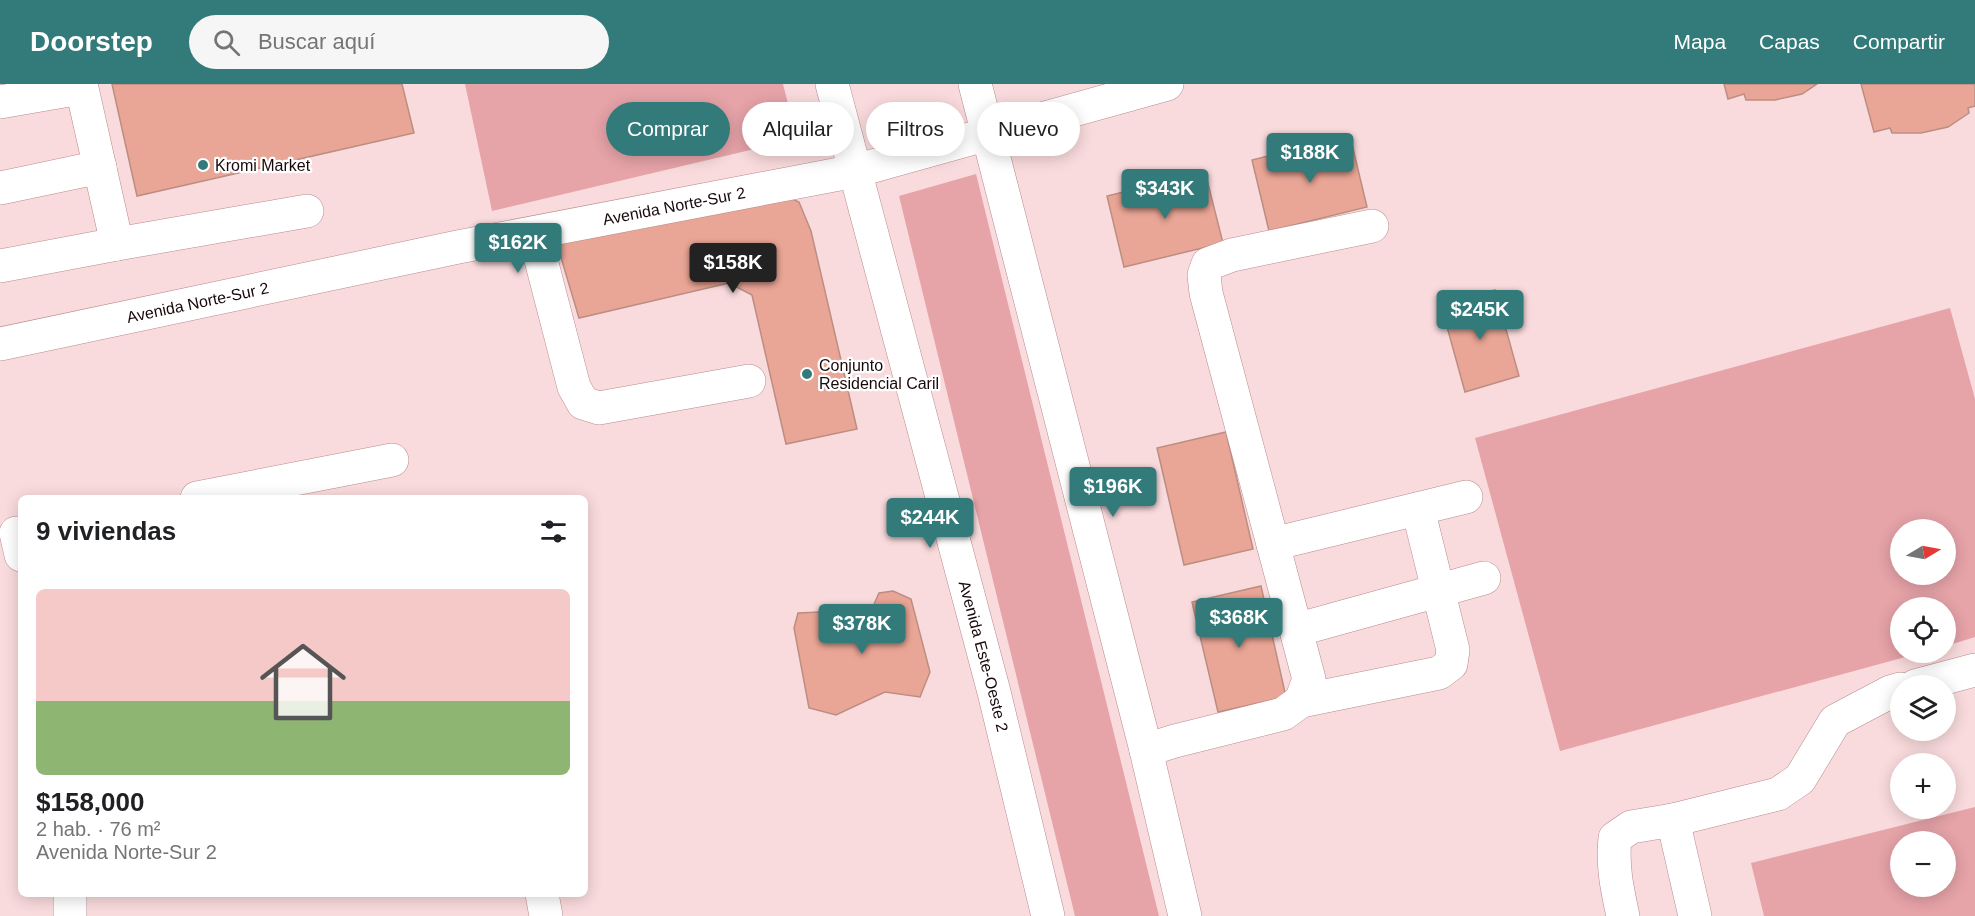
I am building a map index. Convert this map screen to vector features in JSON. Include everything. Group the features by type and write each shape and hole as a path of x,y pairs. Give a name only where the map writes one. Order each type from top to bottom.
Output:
{"street":[{"name":"Avenida Este-Oeste 2","path":"832,84 994,692 1048,916"},
{"path":"975,84 979,102"},
{"name":"Avenida Norte-Sur 2","path":"1080,108 1167,84"},
{"path":"0,102 81,86 117,244"},
{"name":"Avenida Norte-Sur 2","path":"0,344 534,233 855,171 977,136"},
{"path":"993,156 1146,750 1185,916"},
{"path":"0,188 100,167"},
{"path":"0,266 307,211"},
{"path":"1300,701 1309,679 1206,293 1204,275 1209,264 1232,255 1372,226"},
{"path":"534,233 574,387 583,403 599,408 749,381"},
{"path":"212,495 392,460"},
{"path":"1273,544 1466,496"},
{"path":"1146,750 1283,714 1300,701 1439,673 1445,669 1450,664 1453,650 1418,509"},
{"path":"1296,630 1484,579"},
{"path":"1956,675 1975,670"},
{"path":"1623,916 1616,888 1613,858 1615,838 1631,827 1673,820 1778,794 1800,778 1835,721 1890,692"},
{"path":"1673,820 1695,916"},
{"path":"70,897 70,916"},
{"path":"543,897 546,916"}],"shaded area":[{"path":"465,84 783,84 788,102 742,102 742,152 730,155 730,102 606,102 606,156 725,156 492,211"},
{"path":"976,174 1159,916 1075,916 899,196"},
{"path":"1950,308 1975,399 1975,637 1956,643 1956,597 1890,597 1890,661 1560,751 1475,438"},
{"path":"1975,807 1975,916 1764,916 1751,863 1927,819 1956,819 1956,812"}],"building":[{"name":"Kromi Market","path":"112,84 402,84 414,133 137,196"},
{"path":"1724,84 1817,84 1802,94 1775,100 1746,100 1744,94 1728,99"},
{"path":"1861,84 1975,84 1975,106 1968,108 1969,113 1948,127 1921,133 1892,133 1890,128 1874,132"},
{"path":"1350,136 1367,207 1269,231 1252,160"},
{"path":"1205,172 1223,243 1124,267 1107,196"},
{"name":"Conjunto Residencial Caril","path":"781,194 799,202 811,231 857,429 786,444 752,295 729,283 579,318 557,244"},
{"path":"1495,290 1519,376 1465,392 1441,305"},
{"path":"1226,432 1253,549 1184,565 1157,448"},
{"path":"1261,586 1286,697 1218,712 1192,602"},
{"path":"893,591 911,599 930,672 920,697 885,692 836,715 809,708 794,628 798,613 820,612 842,623 871,611 879,593"}],"place":[{"name":"Kromi Market","path":"203,165"},
{"name":"Conjunto Residencial Caril","path":"807,374"}]}
